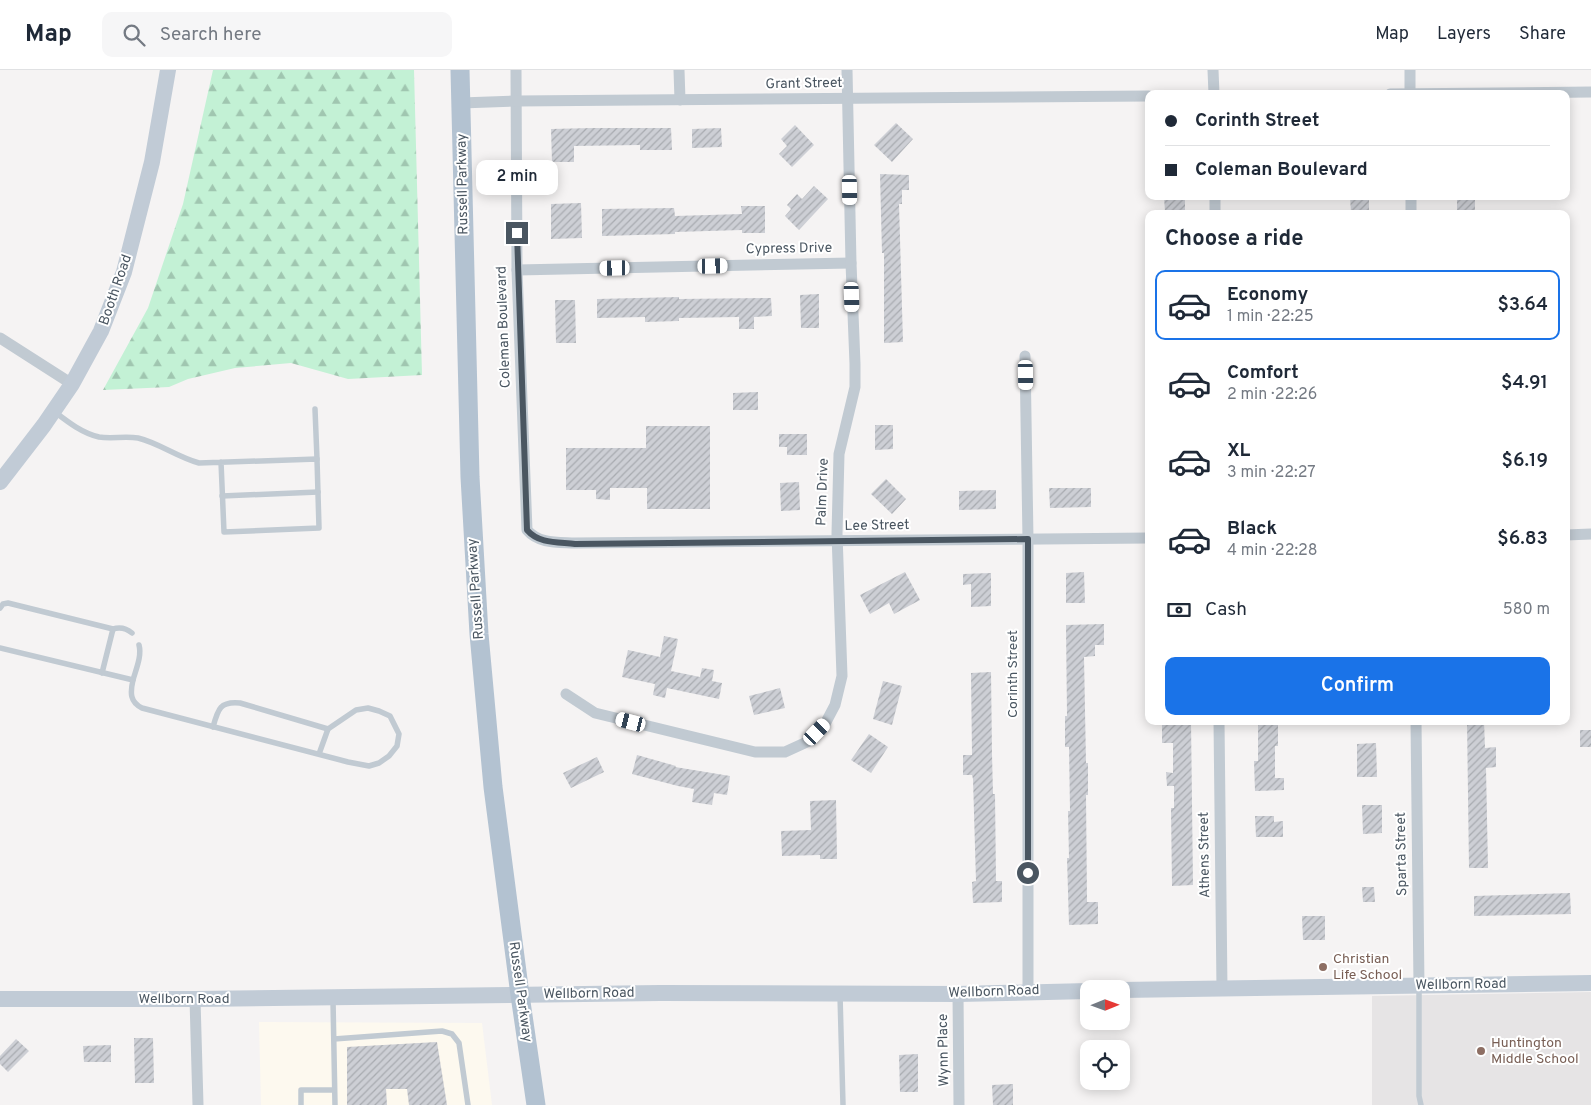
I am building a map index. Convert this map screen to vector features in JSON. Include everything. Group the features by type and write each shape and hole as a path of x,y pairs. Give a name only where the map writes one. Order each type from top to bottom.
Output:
{"main road":[{"name":"Russell Parkway","path":"460,70 470,477 479,634 493,787 536,1105"}],"street":[{"name":"Booth Road","path":"0,482 72,384 102,331 124,272 152,162 168,70"},
{"name":"Coleman Boulevard","path":"516,70 517,270 527,530 532,536 543,541 575,544"},
{"path":"679,70 680,100"},
{"name":"Palm Drive","path":"566,694 595,713 755,752 785,752 809,740 824,724 835,705 842,676 837,541 839,454 854,387 847,70"},
{"path":"1214,70 1214,90"},
{"path":"1410,70 1410,90"},
{"path":"1570,92 1591,92"},
{"name":"Grant Street","path":"460,103 1145,96"},
{"name":"Cypress Drive","path":"517,270 851,263"},
{"path":"0,338 72,384"},
{"name":"Corinth Street","path":"1025,356 1028,539 1028,991"},
{"path":"1570,534 1591,534"},
{"name":"Lee Street","path":"575,544 1145,538"},
{"name":"Athens Street","path":"1219,725 1222,989"},
{"name":"Sparta Street","path":"1416,725 1419,986"},
{"name":"Wellborn Road","path":"1130,990 1591,983"},
{"name":"Wellborn Road","path":"0,999 958,994 1080,990"},
{"name":"Wynn Place","path":"958,994 959,1105"},
{"path":"195,999 198,1105"}],"lane":[{"path":"221,462 224,532 319,528 315,409"},
{"path":"53,411 85,432 100,437 137,438 166,448 184,459 199,463 317,459"},
{"path":"222,496 318,492"},
{"path":"0,608 3,604 8,603 113,629 127,629 132,632"},
{"path":"102,673 113,629"},
{"path":"139,645 139,657 130,691 136,705 142,708 213,727 319,754 368,766 380,763 389,756 397,746 399,734 390,716 368,708 356,710 328,729 319,754"},
{"path":"0,648 133,680"},
{"path":"213,727 217,712 228,702 240,703 328,729"},
{"path":"1419,986 1420,1105"},
{"path":"840,994 843,1105"},
{"path":"333,998 335,1105"},
{"path":"334,1039 442,1031 452,1034 459,1043 468,1105"},
{"path":"301,1105 301,1090 334,1090"}],"shaded area":[{"name":"Huntington Middle School","path":"1591,992 1591,1105 1372,1105 1372,996"},
{"path":"259,1022 482,1023 492,1105 261,1105"}],"green space":[{"path":"213,70 414,70 422,375 348,379 291,363 235,368 188,379 169,387 103,390 148,308 183,204"}],"building":[{"path":"896,123 913,139 892,162 874,145"},
{"path":"795,125 814,145 792,167 779,154 787,146 781,139"},
{"path":"671,128 672,150 640,150 640,145 574,146 574,162 552,162 551,129"},
{"path":"721,128 722,147 692,148 692,129"},
{"path":"880,174 909,175 909,190 902,190 902,204 899,204 903,342 884,343 884,253 882,253"},
{"path":"814,186 828,199 799,230 785,216 791,209 787,205 797,194 802,199"},
{"path":"1164,200 1185,200 1185,210 1165,210"},
{"path":"1350,200 1369,200 1369,210 1351,210"},
{"path":"1457,200 1475,200 1475,210 1457,210"},
{"path":"581,203 582,238 551,239 551,204"},
{"path":"741,206 765,206 765,233 742,233 742,230 602,236 602,209 674,208 675,216 742,214"},
{"path":"819,294 819,328 801,328 800,295"},
{"path":"679,297 679,299 771,298 772,316 754,317 754,329 739,329 739,317 679,318 679,321 645,322 645,317 597,318 597,299"},
{"path":"555,300 575,300 576,343 556,343"},
{"path":"758,392 758,410 733,410 733,393"},
{"path":"875,425 893,425 893,449 875,450"},
{"path":"646,426 710,426 710,509 647,509 647,488 610,488 610,500 596,499 596,490 566,490 566,448 646,448"},
{"path":"779,434 807,434 807,455 787,455 787,447 779,447"},
{"path":"886,479 906,499 892,514 871,494"},
{"path":"799,482 800,510 781,511 780,483"},
{"path":"1049,488 1091,488 1091,507 1050,508"},
{"path":"996,490 996,509 959,510 959,491"},
{"path":"905,572 920,600 894,614 889,603 870,614 860,595"},
{"path":"1084,572 1085,603 1066,603 1066,573"},
{"path":"991,573 991,606 971,607 971,584 963,585 963,574"},
{"path":"1104,624 1104,645 1095,645 1095,656 1084,657 1086,763 1088,763 1088,795 1086,795 1087,902 1098,902 1098,924 1069,925 1067,858 1069,858 1068,811 1070,811 1069,747 1065,747 1065,716 1067,716 1066,625"},
{"path":"664,636 678,639 671,671 700,677 702,668 714,670 712,681 722,683 719,699 667,688 665,698 653,695 655,684 622,677 628,650 660,657"},
{"path":"991,672 996,881 1002,881 1002,902 973,903 972,882 976,881 973,779 972,775 963,775 963,755 972,755 971,673"},
{"path":"883,681 902,686 892,725 873,719"},
{"path":"780,688 785,708 754,715 749,696"},
{"path":"1162,725 1191,725 1193,885 1172,886 1171,808 1174,808 1174,786 1167,786 1166,772 1173,773 1173,743 1162,743"},
{"path":"1258,725 1278,725 1278,746 1275,746 1275,778 1284,778 1284,790 1255,791 1254,761 1258,761"},
{"path":"1467,725 1484,725 1485,748 1496,747 1496,767 1486,768 1488,868 1469,868"},
{"path":"1580,730 1591,730 1591,747 1580,747"},
{"path":"869,734 888,747 871,773 851,760"},
{"path":"1376,743 1377,777 1357,777 1357,744"},
{"path":"637,755 675,767 730,776 727,795 714,793 712,805 692,802 694,789 632,774"},
{"path":"597,757 604,772 571,788 563,773"},
{"path":"836,800 837,859 820,859 820,855 782,856 781,831 811,830 810,801"},
{"path":"1362,805 1382,805 1382,833 1363,834"},
{"path":"1255,816 1274,816 1274,822 1283,821 1283,837 1256,837"},
{"path":"1362,887 1374,887 1375,902 1363,902"},
{"path":"1570,893 1571,914 1474,916 1474,896"},
{"path":"1302,916 1325,916 1325,940 1303,940"},
{"path":"134,1038 153,1038 154,1083 135,1083"},
{"path":"16,1039 29,1051 8,1072 0,1064 0,1056"},
{"path":"437,1042 447,1105 409,1105 407,1089 386,1089 387,1105 347,1105 347,1047"},
{"path":"111,1045 111,1062 84,1062 83,1046"},
{"path":"918,1054 918,1092 900,1092 899,1055"},
{"path":"1013,1084 1013,1105 993,1105 992,1085"}],"place":[{"name":"Christian Life School","path":"1323,967"},
{"name":"Huntington Middle School","path":"1481,1051"}],"route":[{"path":"517,233 527,530 532,536 543,541 575,544 1028,539 1028,873"}]}
